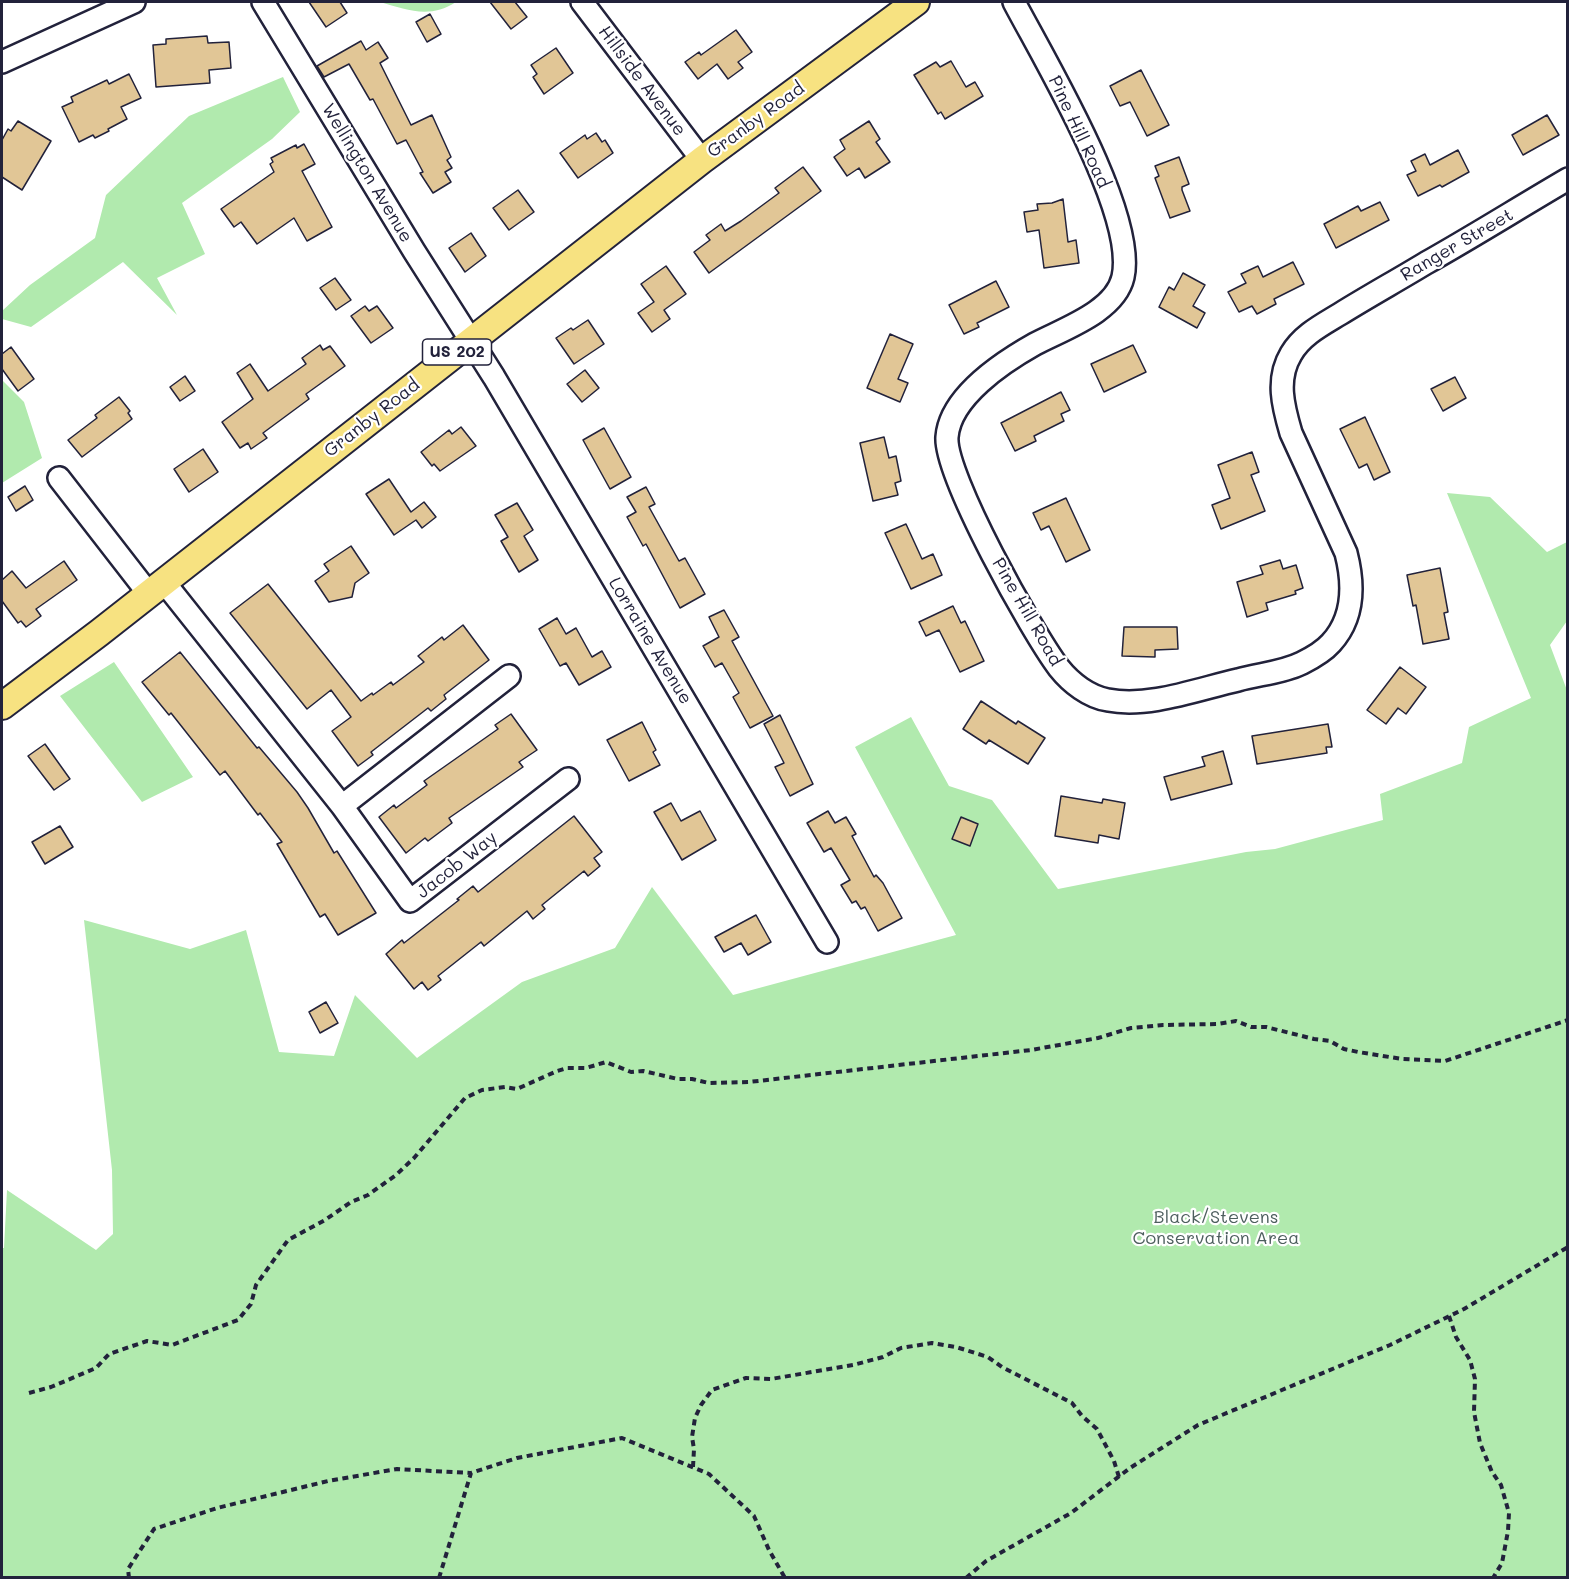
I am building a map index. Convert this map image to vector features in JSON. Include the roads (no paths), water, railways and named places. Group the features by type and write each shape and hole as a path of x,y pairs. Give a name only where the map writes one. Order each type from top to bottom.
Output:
{"main road":[{"name":"Granby Road","path":"2,706 157,588 702,160 916,2"}],"street":[{"path":"2,62 134,2"},
{"name":"Hillside Avenue","path":"582,2 702,160"},
{"name":"Pine Hill Road","path":"1014,2 1058,84 1098,167 1120,228 1124,246 1123,274 1120,287 1112,298 1091,315 1006,362 971,391 962,402 950,425 947,437 948,453 968,503 1035,631 1061,670 1081,688 1104,700 1123,702 1189,693 1281,671 1300,664 1322,651 1335,638 1349,609 1352,588 1350,567 1326,506 1290,433 1281,388 1285,365 1296,346 1309,334 1346,310"},
{"name":"Wellington Avenue","path":"264,3 471,341"},
{"name":"Ranger Street","path":"1346,310 1568,179"},
{"name":"Lorraine Avenue","path":"471,341 827,942"},
{"name":"Jacob Way","path":"59,478 157,588 342,806 410,901 568,779"},
{"path":"342,806 509,676"}],"park label":[{"name":"Black/Stevens Conservation Area","path":"1216,1227"}]}
